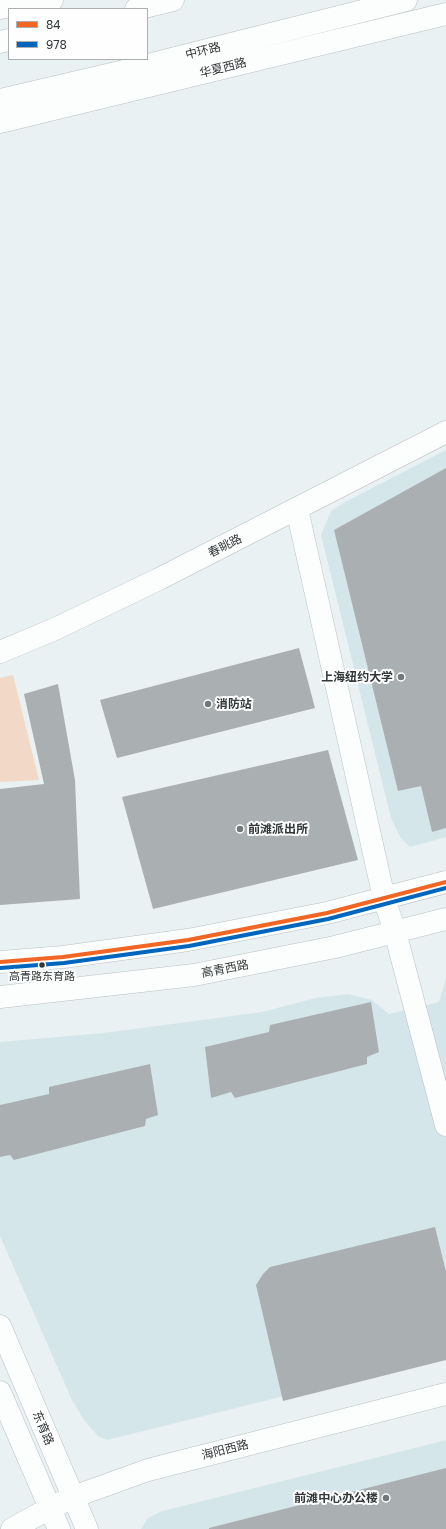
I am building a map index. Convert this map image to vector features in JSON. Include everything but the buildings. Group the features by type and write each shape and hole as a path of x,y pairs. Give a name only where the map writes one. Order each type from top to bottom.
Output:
{"main road":[{"path":"0,5 18,0"},
{"path":"0,8 52,0"},
{"path":"140,8 173,0"},
{"name":"中环路","path":"0,100 120,72 406,0"},
{"name":"华夏西路","path":"0,122 446,14"},
{"path":"0,112 120,72"},
{"name":"春眺路","path":"0,652 56,629 160,579 446,432"},
{"path":"298,509 384,898 395,932 446,1125"},
{"path":"0,962 64,957 188,940 327,913 446,882"},
{"name":"高青西路","path":"0,997 194,975 335,948 446,919"},
{"name":"东育路","path":"0,1326 87,1529"},
{"path":"0,1392 59,1529"},
{"name":"海阳西路","path":"12,1529 73,1497 148,1470 446,1394"}],"shaded area":[{"name":"上海纽约大学","path":"446,450 446,837 410,847 400,837 391,818 321,535 331,511 345,502"},
{"path":"13,675 39,780 0,782 0,678"},
{"path":"446,978 446,1356 107,1440 98,1436 84,1420 71,1398 0,1236 0,1042 104,1033 262,1012 316,998 348,994 372,1000 389,1014 439,1002"},
{"path":"446,1440 446,1529 141,1529 148,1518 162,1511"}],"transit line":[{"name":"84","path":"0,962 63,957 188,940 327,913 446,882"},
{"name":"978","path":"0,968 64,963 189,946 328,919 446,888"}],"place":[{"name":"上海纽约大学","path":"401,677"},
{"name":"消防站","path":"208,704"},
{"name":"前滩派出所","path":"240,829"},
{"name":"高青路东育路","path":"42,965"},
{"name":"前滩中心办公楼","path":"386,1498"}]}
